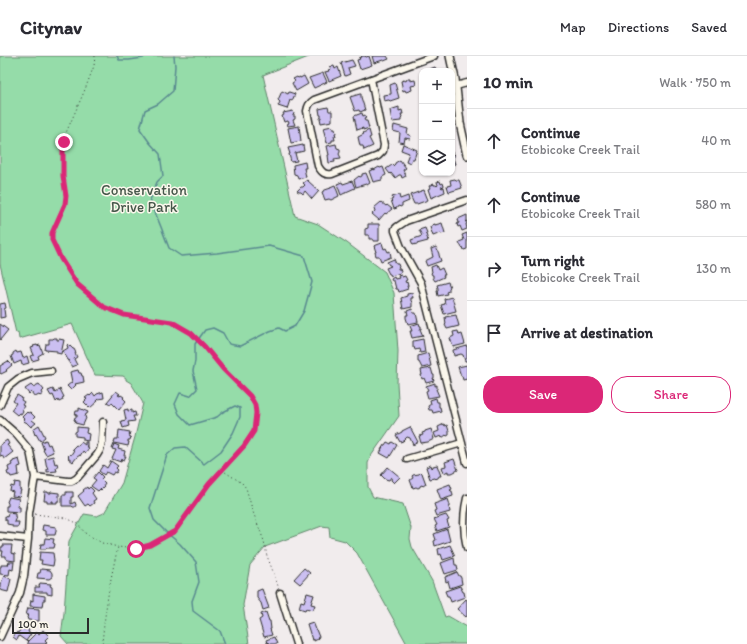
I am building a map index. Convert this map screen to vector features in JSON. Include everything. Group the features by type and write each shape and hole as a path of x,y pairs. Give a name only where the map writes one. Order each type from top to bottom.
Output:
{"street":[{"path":"371,79 384,146 383,151 378,156 327,175 321,171 318,166 307,111 310,102 361,82 434,56"},
{"path":"450,56 456,86 460,123 467,155"},
{"path":"456,86 467,83"},
{"path":"467,200 406,221 395,229 401,247 414,269 420,283 467,463"},
{"path":"0,405 8,387 18,379 32,373 51,371"},
{"path":"0,420 16,434 30,451 35,477 29,513 24,576 20,592 0,637"},
{"path":"35,477 68,481 72,481 77,478 100,450 103,422"},
{"path":"407,459 462,443"},
{"path":"467,498 463,526 467,548"},
{"path":"0,536 28,539"},
{"path":"280,593 296,644"}],"path":[{"path":"29,513 66,518 77,523 85,533 102,543 136,549 150,545 175,531 209,484 244,446 254,431 256,413 255,405 250,396 223,369 191,333 172,322 124,315 99,304 77,284 61,259 52,240 52,233 65,204 66,196 63,176 63,150 65,135 94,66 95,56"},
{"path":"221,470 242,483 246,488 252,512 264,541 266,556 280,593"},
{"path":"102,644 104,619 118,547"}],"green space":[{"name":"Conservation Drive Park","path":"0,56 311,56 263,75 295,216 318,224 347,243 385,272 394,293 398,351 397,383 399,416 371,456 368,463 368,487 373,497 403,504 411,528 410,539 412,547 432,581 445,617 448,616 467,627 467,644 407,644 357,553 345,541 330,537 329,527 322,526 265,547 250,565 243,605 249,644 68,644 61,636 69,541 84,514 97,516 104,513 122,483 143,403 131,383 123,376 95,375 72,324 19,339 18,332 16,333 0,264"}],"building":[{"path":"361,56 369,56 372,65 360,69 357,60 362,57"},
{"path":"372,56 387,56 389,59 374,63"},
{"path":"352,60 355,66 348,68 350,74 345,76 341,63"},
{"path":"334,66 335,69 338,67 341,76 329,81 325,72 331,69 330,67"},
{"path":"323,73 327,82 314,88 309,78"},
{"path":"304,76 308,84 296,91 292,83 295,81 293,79"},
{"path":"407,79 410,79 410,81 415,80 416,85 411,86 412,90 406,92 405,90 403,91 401,81 406,81"},
{"path":"395,83 399,98 384,101 383,95 391,94 390,85"},
{"path":"282,91 288,94 289,92 295,94 292,101 290,100 287,109 278,106 280,102 278,100"},
{"path":"361,94 365,110 360,112 359,110 355,111 350,97"},
{"path":"328,107 329,111 332,111 332,121 321,123 319,109"},
{"path":"399,107 399,111 402,110 403,114 401,114 401,121 392,122 390,110"},
{"path":"293,111 293,116 295,116 295,119 293,120 295,125 288,126 288,121 284,122 282,116 284,115 283,113"},
{"path":"362,113 363,116 365,115 366,118 364,119 367,121 369,128 357,130 354,116"},
{"path":"394,125 408,129 407,134 411,136 410,139 405,138 404,143 399,142 400,133 393,131"},
{"path":"299,126 301,141 291,143 288,128"},
{"path":"332,126 336,133 336,136 334,136 335,140 327,143 323,128"},
{"path":"369,130 371,137 369,138 373,146 364,150 363,146 360,146 358,137"},
{"path":"336,144 337,148 340,149 339,154 341,158 334,159 335,162 329,163 327,146"},
{"path":"403,144 417,150 414,159 412,159 410,163 406,161 409,153 401,150"},
{"path":"303,145 304,151 295,153 297,161 291,162 288,148"},
{"path":"400,160 406,168 403,170 406,176 402,178 401,175 399,175 395,178 386,169 392,165 393,166"},
{"path":"305,162 306,168 304,168 306,177 298,179 297,175 294,174 293,165"},
{"path":"383,167 386,175 382,177 382,180 373,182 369,171"},
{"path":"366,173 370,183 356,187 354,180"},
{"path":"307,180 319,191 312,199 305,191 303,194 297,191 305,185 303,183"},
{"path":"450,180 459,180 462,188 449,192 447,186 451,185"},
{"path":"352,181 355,188 341,195 337,184"},
{"path":"440,181 441,184 443,183 444,186 441,187 444,187 445,192 431,198 428,189 430,188 429,186 434,184 437,186 437,182"},
{"path":"335,185 339,196 331,200 325,200 322,192"},
{"path":"424,190 428,200 414,204 410,195"},
{"path":"399,195 400,199 408,196 409,201 394,209 391,200 393,199 392,197"},
{"path":"381,202 392,209 386,214 385,213 379,220 372,214 375,211 374,208"},
{"path":"467,215 467,229 462,231 460,226 458,227 457,224 459,223 458,219"},
{"path":"442,223 445,233 433,236 430,227 435,224"},
{"path":"368,224 379,224 379,241 373,241 373,239 369,239 369,235 365,235 365,229 368,228"},
{"path":"425,228 427,233 425,234 428,241 413,245 411,240 422,236 419,230"},
{"path":"467,233 467,249 464,250 459,242 464,240 462,235"},
{"path":"382,243 384,249 386,248 388,252 390,251 391,257 381,261 379,256 376,256 374,246"},
{"path":"436,247 441,261 427,266 425,261 433,257 431,249"},
{"path":"394,259 396,264 398,264 398,269 400,269 401,272 391,276 386,268 391,266 387,262"},
{"path":"436,265 438,270 442,268 445,275 443,275 444,277 435,281 431,273 431,267"},
{"path":"401,275 402,277 405,276 407,280 405,281 406,283 407,282 408,289 399,292 398,289 396,289 394,281 391,279 394,277 395,279 399,278 398,276"},
{"path":"448,282 450,287 449,291 446,292 447,294 438,296 437,285"},
{"path":"412,293 412,307 403,309 401,298"},
{"path":"452,297 456,311 444,314 441,305 445,304 444,299"},
{"path":"5,303 5,317 0,318 0,304"},
{"path":"412,309 413,313 416,313 418,322 408,324 406,318 406,315 408,315 407,311"},
{"path":"456,315 459,326 447,329 445,325 445,317"},
{"path":"419,323 423,336 412,338 410,326"},
{"path":"0,324 8,330 0,340"},
{"path":"458,331 459,335 462,334 465,344 453,347 450,338 454,336 453,332"},
{"path":"57,338 57,340 64,340 61,354 57,353 57,351 45,350 46,344 49,344 49,339"},
{"path":"423,339 425,352 420,353 419,349 415,350 413,347 413,341"},
{"path":"68,344 74,349 77,357 74,359 77,365 72,367 63,351 68,348"},
{"path":"40,345 43,353 38,356 39,359 32,361 30,356 34,355 31,348"},
{"path":"467,346 467,361 465,361 463,355 461,354 454,356 453,350"},
{"path":"16,351 17,353 21,352 23,358 27,356 29,363 22,365 21,361 14,364 11,356"},
{"path":"428,353 431,366 422,368 418,362 418,356"},
{"path":"8,361 12,365 6,370 7,371 1,374 0,366"},
{"path":"467,365 467,379 463,380 458,367"},
{"path":"431,368 434,375 434,381 426,383 424,378 422,379 421,370"},
{"path":"78,370 83,376 84,382 75,384 76,385 71,390 67,386 72,382 70,372"},
{"path":"435,383 435,386 437,385 436,389 439,396 428,398 426,391 428,390 426,386"},
{"path":"39,384 44,390 42,392 43,394 40,396 35,397 31,392 29,394 25,389 31,385 33,387"},
{"path":"53,389 55,393 60,389 64,397 62,398 63,400 59,402 58,400 56,402 53,395 51,396 48,391"},
{"path":"116,391 120,394 118,395 124,397 123,398 126,401 119,410 112,403 110,404 107,402"},
{"path":"103,392 104,398 98,399 98,401 90,408 84,402 87,399 85,398 89,395 90,396 93,393 95,396"},
{"path":"17,395 22,398 21,400 24,402 22,405 24,406 21,414 19,413 17,415 11,410 16,403 13,401"},
{"path":"436,398 437,402 439,402 441,411 433,413 432,410 429,410 428,406 431,404 430,400"},
{"path":"79,408 88,412 83,425 75,423 76,421 74,420 75,417 77,417 77,415 75,415 76,411 79,411"},
{"path":"128,409 128,411 132,410 132,413 135,412 136,416 133,416 135,421 128,422 129,426 123,428 121,421 126,420 124,410"},
{"path":"27,412 30,412 35,417 32,420 36,423 31,427 23,420 24,419 22,417"},
{"path":"444,424 445,426 447,425 449,435 442,438 441,436 436,438 434,433 439,431 438,427"},
{"path":"39,425 45,437 40,441 36,434 35,435 33,429"},
{"path":"77,427 87,428 86,433 89,434 88,441 83,440 83,437 75,436"},
{"path":"410,427 418,442 413,445 410,438 407,437 400,442 396,435"},
{"path":"431,429 434,439 421,443 419,436 423,435 422,433 425,431"},
{"path":"119,430 130,432 129,436 131,437 130,440 128,440 128,446 114,443 115,439 118,439"},
{"path":"7,440 9,444 7,445 13,452 4,459 2,455 0,456 0,445"},
{"path":"46,440 48,445 50,444 53,452 46,455 41,442"},
{"path":"81,442 85,445 85,442 87,442 86,446 89,448 85,453 83,451 73,462 68,458 68,456 70,454 71,455 74,450 72,449 76,445 78,446"},
{"path":"387,442 391,444 392,442 397,445 389,458 380,453"},
{"path":"114,444 119,446 118,449 125,451 124,456 126,456 121,462 112,459 116,450 112,449"},
{"path":"53,456 55,464 57,463 57,471 47,472 48,469 45,458"},
{"path":"19,459 21,466 18,467 19,475 11,477 7,472 9,471 8,467 12,465 11,463 13,461"},
{"path":"454,459 458,470 452,473 448,473 448,471 444,473 442,467 446,466 445,462"},
{"path":"111,461 118,466 116,468 118,470 112,475 106,472 104,475 99,471 103,465 107,468"},
{"path":"431,465 432,468 433,466 437,465 441,476 435,479 430,479 426,467"},
{"path":"388,467 400,477 394,483 391,480 391,477 389,480 385,479 381,475"},
{"path":"98,472 103,477 101,479 105,483 103,486 104,487 98,491 91,486 96,480 93,478"},
{"path":"421,472 426,484 418,488 413,488 410,480 413,478 412,476"},
{"path":"15,482 20,483 21,490 19,497 12,496 13,492 10,491 11,486 14,487"},
{"path":"450,484 452,489 450,490 452,491 453,496 441,500 437,489"},
{"path":"87,487 88,489 90,487 94,491 92,493 96,499 90,506 88,504 85,506 78,496"},
{"path":"45,492 59,493 59,501 57,501 57,503 53,503 52,501 52,503 47,503 47,501 44,501"},
{"path":"66,492 73,492 71,504 75,502 75,507 62,506 62,495 66,495"},
{"path":"9,497 19,499 17,507 20,507 20,512 6,511"},
{"path":"448,499 450,512 436,516 434,504"},
{"path":"8,513 15,514 16,517 14,522 19,522 18,527 12,527 12,525 7,524 5,516 7,517"},
{"path":"446,515 449,520 447,521 449,527 437,531 435,526 437,525 434,519"},
{"path":"43,525 56,527 55,535 46,535 46,531 42,530"},
{"path":"447,529 450,541 435,546 434,541 436,540 434,534"},
{"path":"45,538 54,539 54,548 40,549 41,544 44,544"},
{"path":"3,545 12,545 11,553 15,554 15,561 8,560 6,559 6,556 2,556 3,551 1,551 1,547 3,547"},
{"path":"450,545 455,556 443,560 441,554 439,555 438,549"},
{"path":"40,552 53,553 53,566 41,564 42,560 39,560"},
{"path":"454,558 455,565 457,565 458,570 445,574 441,563"},
{"path":"9,562 14,562 13,570 10,569 9,575 0,574 1,565 8,565"},
{"path":"304,568 310,573 300,584 294,579"},
{"path":"41,569 50,570 52,577 49,579 37,578"},
{"path":"457,572 461,578 462,584 450,588 445,577"},
{"path":"4,576 11,579 8,592 0,590 0,583"},
{"path":"40,583 51,584 52,595 47,594 47,592 35,592 35,587 40,587"},
{"path":"460,586 465,597 451,602 445,591"},
{"path":"262,589 269,608 263,610 261,603 257,598 257,591"},
{"path":"307,593 314,595 311,604 315,605 313,610 299,608 301,601 304,602"},
{"path":"33,594 45,596 42,607 30,606 31,600 33,601"},
{"path":"466,599 467,616 466,617 457,609"},
{"path":"28,608 39,609 39,621 28,620 27,617 29,615 26,615"},
{"path":"266,612 270,621 272,635 264,637 259,620 262,618 261,614"},
{"path":"313,622 319,637 314,641 314,639 312,640 307,624"},
{"path":"22,627 25,630 26,628 29,630 28,632 31,634 26,641 19,636 17,640 13,637"},
{"path":"43,630 49,636 45,640 47,642 45,644 28,644 27,642 37,632 39,634"},
{"path":"274,637 277,644 267,643 266,640"}],"waterway":[{"path":"117,56 119,60 143,58 145,56"},
{"path":"174,56 175,66 173,91 158,104 145,110 140,129 160,154 163,176 157,182 150,200 169,248 181,256 269,246 304,256 312,282 304,311 295,326 285,331 279,328 240,346 229,344 223,333 213,328 205,330 195,344 195,361 193,371 197,389 190,396 180,393 175,404 179,414 190,425 217,417 235,406 240,408 240,417 233,433 221,451 204,464 185,447 175,448 167,455 150,508 154,520 180,544 196,562 199,582 192,601 193,611 220,631 225,644"}],"route":[{"path":"64,142 63,176 66,196 65,204 52,233 52,240 70,275 81,289 104,307 124,315 172,322 191,333 223,369 250,396 255,405 256,413 254,431 244,446 209,484 180,525 175,531 150,545 136,549"}]}
